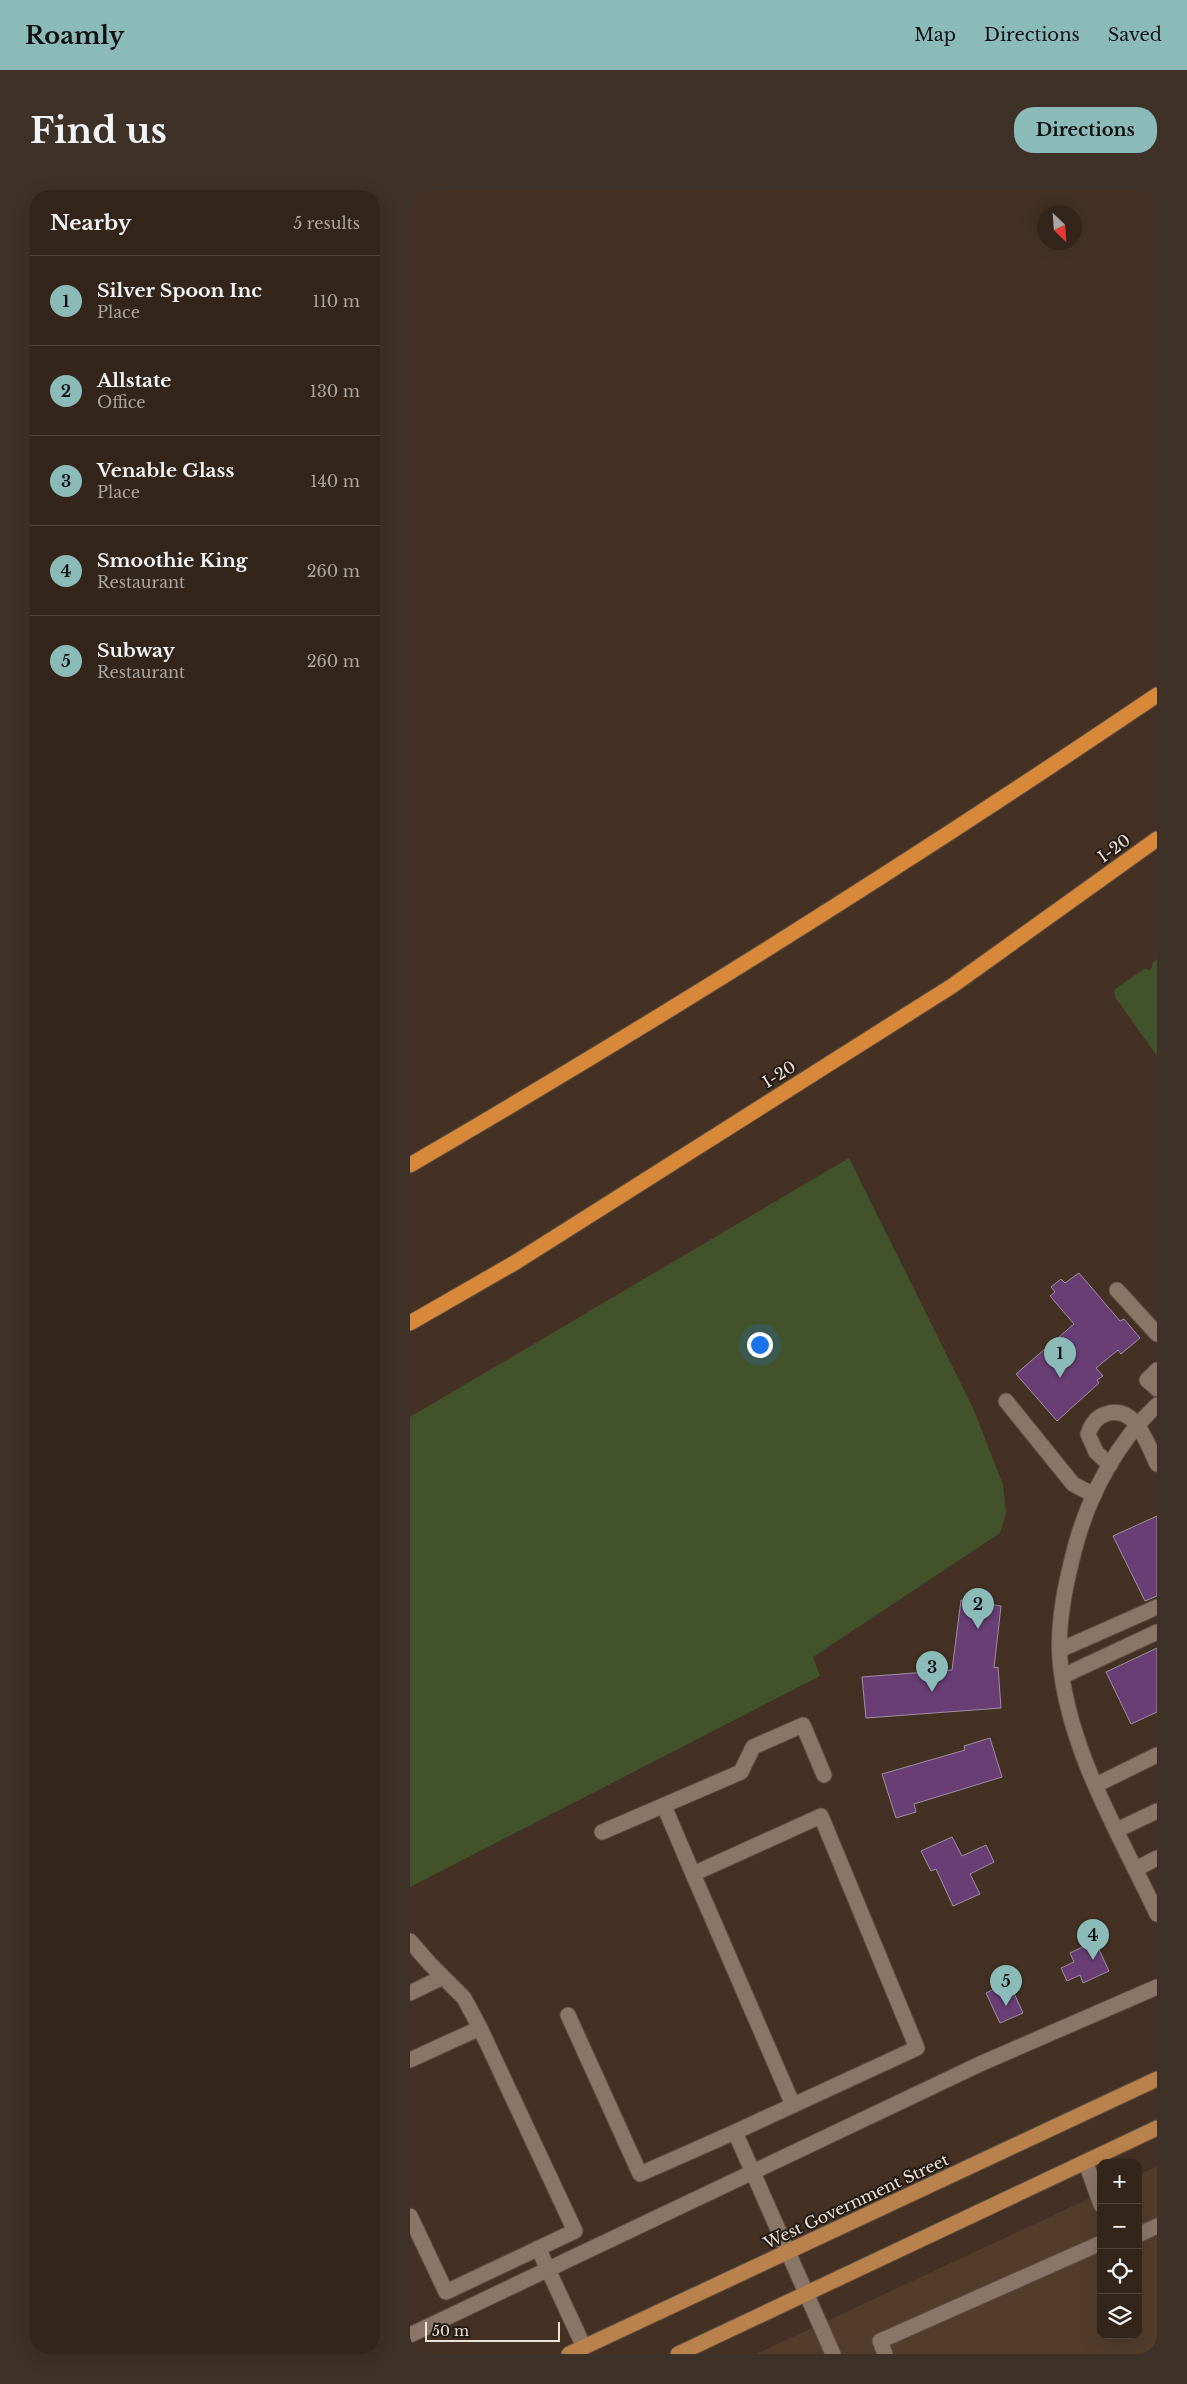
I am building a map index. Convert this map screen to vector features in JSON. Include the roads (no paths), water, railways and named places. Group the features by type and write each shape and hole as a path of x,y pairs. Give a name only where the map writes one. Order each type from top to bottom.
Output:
{"highway":[{"path":"410,1166 669,1012 998,801 1157,695"},
{"name":"I-20","path":"410,1323 516,1262 952,986 1157,839"}],"main road":[{"name":"West Government Street","path":"569,2354 1157,2079"},
{"path":"678,2354 1157,2128"}],"street":[{"path":"1117,1290 1157,1334"},
{"path":"1157,1370 1147,1380 1157,1389"},
{"path":"1006,1401 1073,1484 1094,1495"},
{"path":"1157,1405 1138,1425 1110,1466 1094,1495 1081,1525 1068,1575 1061,1623 1060,1650 1069,1708 1080,1748 1157,1914"},
{"path":"1110,1466 1096,1452 1088,1434 1091,1425 1106,1414 1120,1412 1129,1415 1138,1425 1157,1464"},
{"path":"1060,1650 1157,1607"},
{"path":"1063,1676 1157,1632"},
{"path":"602,1832 741,1772 753,1747 803,1725 824,1775"},
{"path":"1096,1785 1157,1755"},
{"path":"664,1806 793,2104"},
{"path":"1117,1830 1157,1811"},
{"path":"568,2015 640,2174 917,2048 821,1816 693,1874"},
{"path":"1136,1869 1157,1858"},
{"path":"410,1941 464,1998 480,2028 575,2231 446,2292 410,2216"},
{"path":"410,1992 444,1977"},
{"path":"410,2335 980,2064 1157,1987"},
{"path":"410,2060 480,2028"},
{"path":"735,2132 833,2354"},
{"path":"1086,2163 1101,2204"},
{"path":"1142,2233 1157,2226"},
{"path":"885,2354 880,2341 1097,2245"},
{"path":"538,2248 584,2347"}],"place":[{"name":"Silver Spoon Inc","path":"1060,1378"},
{"name":"Allstate","path":"978,1629"},
{"name":"Venable Glass","path":"932,1692"},
{"name":"Smoothie King","path":"1093,1960"},
{"name":"Subway","path":"1006,2006"}]}
